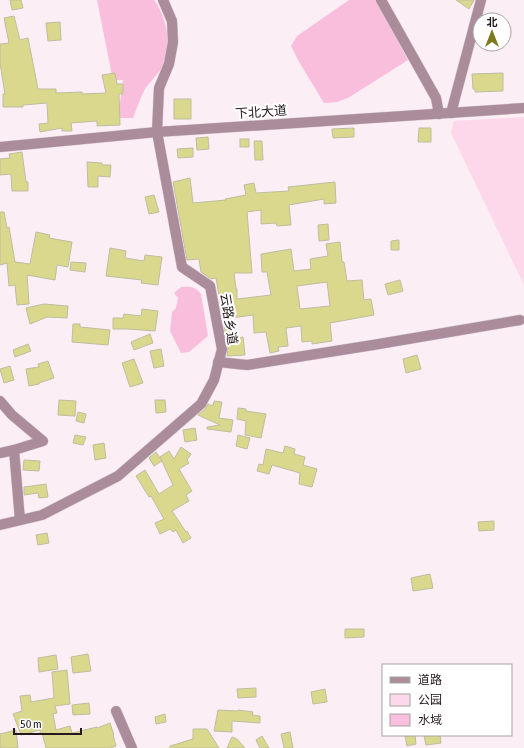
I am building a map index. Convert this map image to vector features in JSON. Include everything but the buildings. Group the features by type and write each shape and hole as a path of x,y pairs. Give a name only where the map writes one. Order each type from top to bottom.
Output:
{"street":[{"name":"云路乡道","path":"0,525 42,515 118,476 201,404 214,380 222,349 210,286 182,267 157,132 159,88 169,64 173,42 172,21 163,0"},
{"path":"381,0 436,98 439,114"},
{"path":"451,113 481,0"},
{"name":"下北大道","path":"0,147 157,132 524,108"},
{"path":"218,362 247,365 520,320"},
{"path":"0,401 12,415 43,441 14,450 0,452"},
{"path":"14,450 20,520"},
{"path":"116,711 132,748"}],"green space":[{"path":"524,117 524,285 451,133 454,121"}],"water":[{"path":"97,0 154,0 165,22 168,47 165,62 145,89 133,118 118,118 123,80 113,80"},
{"path":"349,0 376,0 408,60 348,98 337,102 324,103 291,46 297,36"},
{"path":"181,287 192,288 201,294 208,336 189,352 181,353 170,331 172,312 176,308 178,298 174,293"}]}
